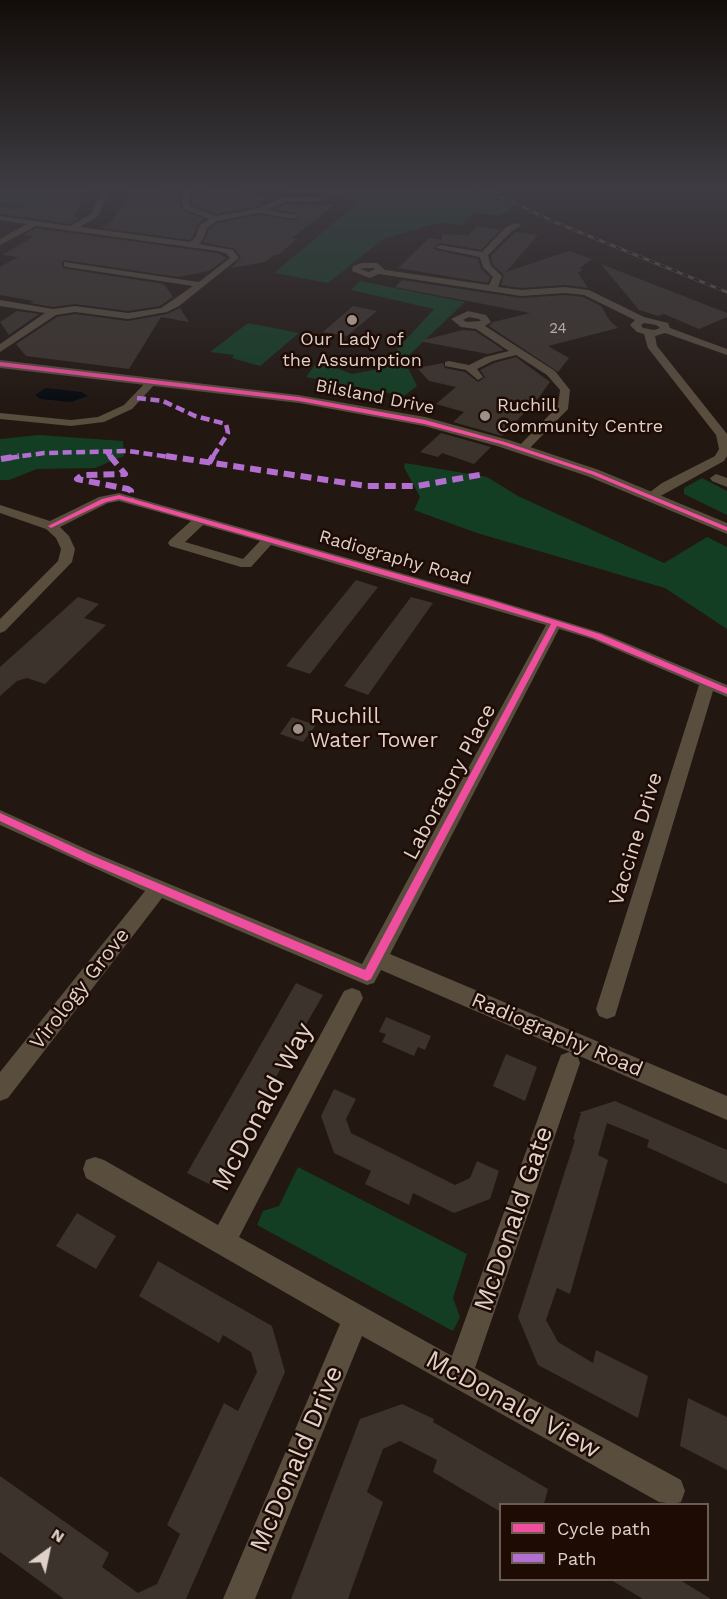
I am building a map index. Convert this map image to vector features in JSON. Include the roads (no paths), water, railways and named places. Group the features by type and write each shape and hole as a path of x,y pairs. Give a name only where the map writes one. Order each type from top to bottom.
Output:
{"main road":[{"name":"Bilsland Drive","path":"0,364 299,399 438,425 522,449 652,495 727,529"}],"street":[{"path":"67,264 201,285"},
{"path":"0,303 53,312 70,309 124,316 149,314 172,307 230,264"},
{"path":"486,264 498,276 492,289"},
{"path":"69,276 84,267"},
{"path":"380,272 521,293 565,290 586,292 642,320 665,325 665,330"},
{"path":"0,349 53,312"},
{"path":"642,320 636,323 635,327 649,333 665,330 727,352"},
{"path":"478,326 551,374 565,390 564,407 522,449"},
{"path":"649,333 652,346 722,435 725,449 720,458 652,495"},
{"path":"449,364 470,368 489,359 516,352"},
{"path":"470,368 478,377"},
{"path":"0,416 71,423 100,420 128,407 152,382"},
{"name":"Radiography Road","path":"51,526 104,500 119,497 597,636 727,691"},
{"path":"0,509 51,526 62,536 68,549 65,562 0,628"},
{"path":"201,520 176,543 246,564 269,539"},
{"name":"Laboratory Place","path":"377,958 555,623"},
{"name":"Vaccine Drive","path":"607,1009 708,682"},
{"path":"0,817 159,888 367,976 377,958"},
{"name":"Virology Grove","path":"0,1090 159,888"},
{"name":"Radiography Road","path":"377,958 727,1108"},
{"name":"McDonald Way","path":"223,1242 352,998"},
{"name":"McDonald Gate","path":"459,1375 569,1063"},
{"path":"95,1169 356,1318"},
{"name":"McDonald View","path":"356,1318 670,1491"},
{"name":"McDonald Drive","path":"239,1599 356,1318"}],"railway":[{"path":"657,264 727,292"}],"place":[{"name":"Our Lady of the Assumption","path":"352,320"},
{"name":"Ruchill Community Centre","path":"485,416"},
{"name":"Ruchill Water Tower","path":"298,729"}]}
